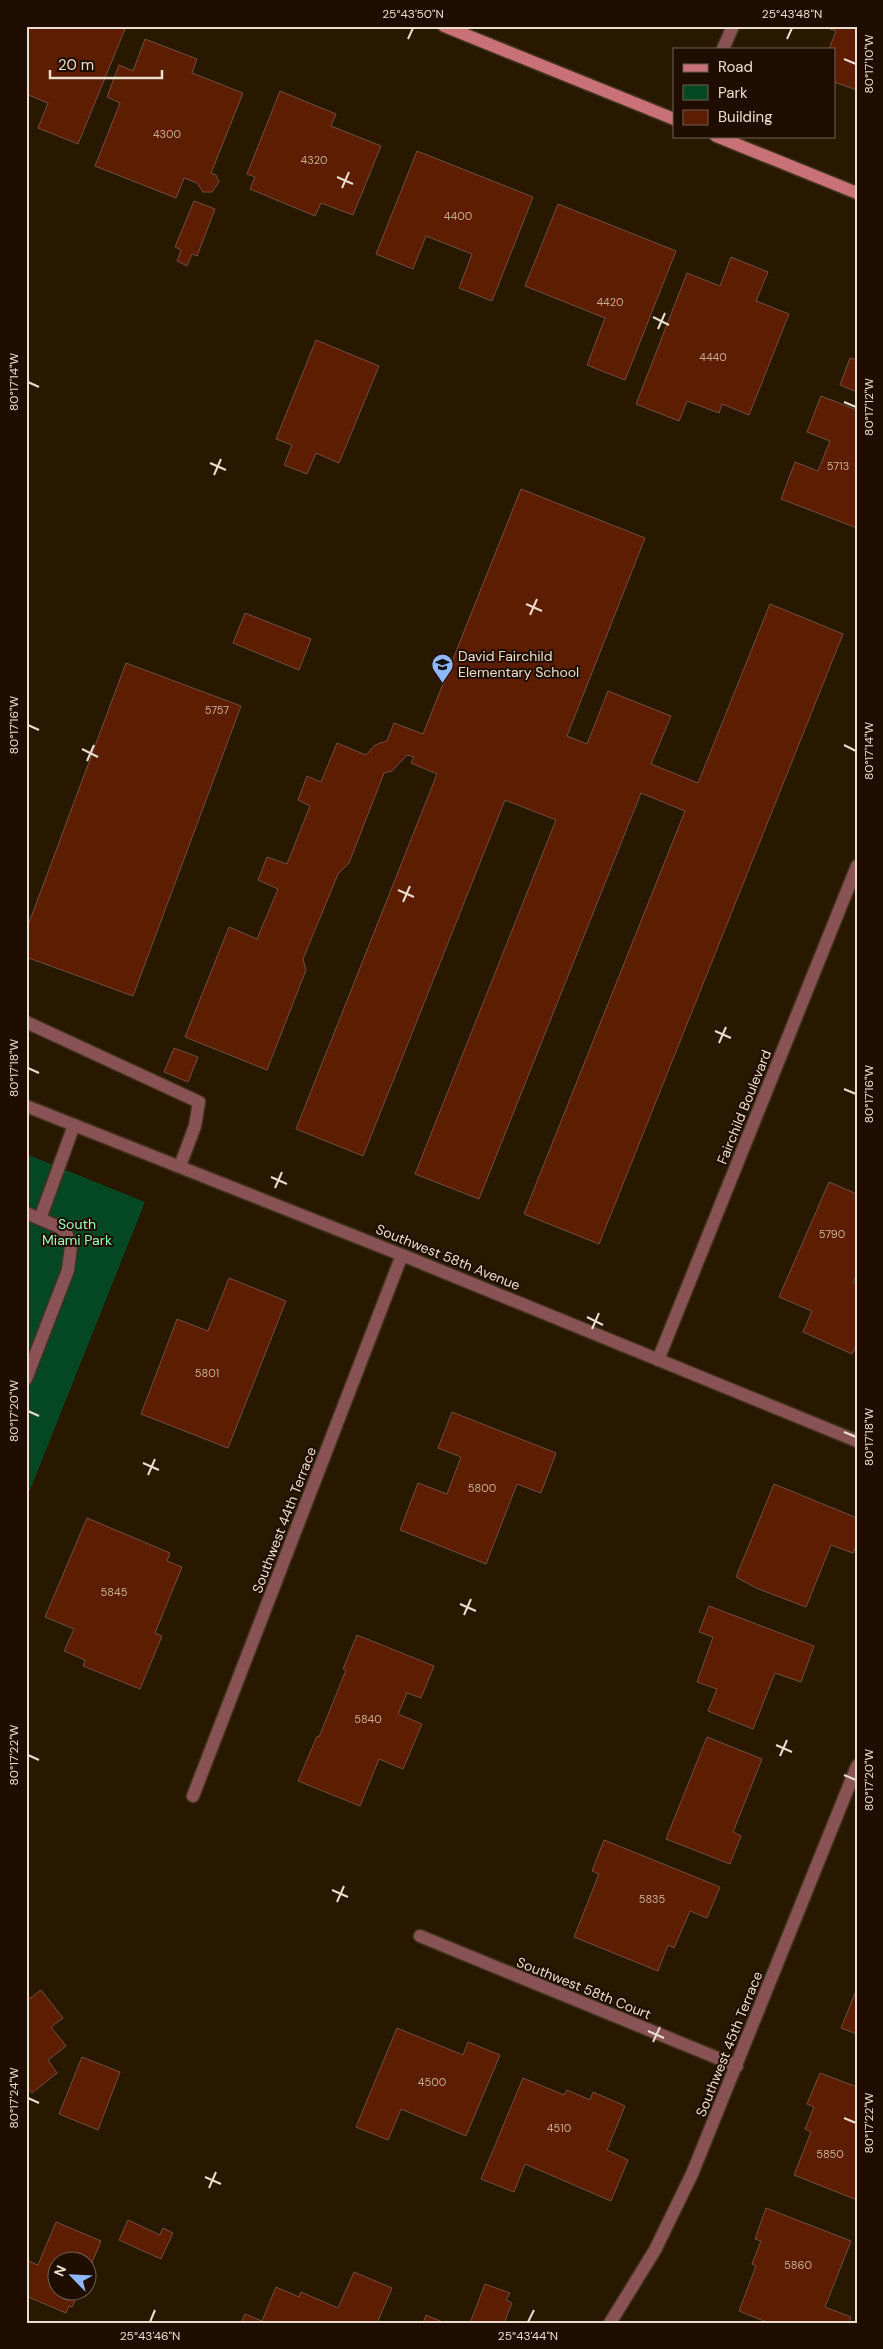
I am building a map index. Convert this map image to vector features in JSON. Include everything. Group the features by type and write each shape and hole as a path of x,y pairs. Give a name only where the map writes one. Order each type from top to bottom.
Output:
{"main road":[{"path":"444,26 673,120"},
{"path":"721,138 857,193"}],"street":[{"path":"723,48 733,26"},
{"name":"Fairchild Boulevard","path":"658,1360 857,866"},
{"path":"26,1022 199,1102 196,1126 180,1166"},
{"name":"Southwest 58th Avenue","path":"26,1106 402,1254 857,1441"},
{"path":"40,1218 74,1125"},
{"path":"26,1213 59,1227 66,1233 72,1246 71,1258 26,1379"},
{"name":"Southwest 44th Terrace","path":"193,1796 402,1254"},
{"name":"Southwest 45th Terrace","path":"610,2323 641,2274 672,2217 737,2066 857,1766"},
{"name":"Southwest 58th Court","path":"420,1936 737,2066"}],"green space":[{"name":"South Miami Park","path":"26,1154 145,1202 26,1500"}],"building":[{"path":"26,26 118,26 125,29 78,144 38,128 48,103 26,94"},
{"path":"831,26 857,26 857,90 836,83 836,48 829,48 836,31 830,29"},
{"path":"145,39 197,59 192,73 243,93 211,173 216,175 219,182 212,192 203,192 197,183 184,178 176,198 95,166 120,103 107,97 119,65 133,71"},
{"path":"280,91 336,114 331,126 381,146 353,215 321,203 315,216 250,189 255,177 247,174"},
{"path":"417,151 533,197 492,301 459,288 472,254 426,236 413,269 376,254"},
{"path":"194,201 215,209 197,256 192,254 187,266 177,261 181,250 175,247"},
{"path":"558,204 676,251 625,380 587,365 605,318 525,286"},
{"path":"731,257 768,272 756,301 789,314 749,415 722,404 719,413 687,401 679,421 636,404 687,273 720,286"},
{"path":"316,340 379,366 339,463 316,453 307,474 284,465 292,445 276,439"},
{"path":"850,358 857,360 857,392 840,385"},
{"path":"821,396 857,410 857,528 781,499 795,462 818,471 830,441 807,432"},
{"name":"David Fairchild Elementary School","path":"521,489 645,538 567,736 587,744 608,691 671,716 651,764 698,783 770,604 843,634 599,1244 524,1214 685,811 641,793 479,1199 415,1174 556,820 505,800 363,1156 296,1129 437,774 411,763 414,757 407,755 392,771 384,773 349,863 338,874 303,959 306,970 267,1070 185,1037 229,927 257,939 278,889 258,880 267,857 287,864 310,806 298,800 307,776 321,782 337,743 366,755 375,745 387,741 394,723 423,734"},
{"path":"245,613 311,639 299,670 233,643"},
{"path":"126,663 241,706 133,996 26,957 26,931"},
{"path":"174,1048 198,1057 188,1082 164,1072"},
{"path":"829,1182 857,1194 857,1273 853,1282 857,1284 857,1344 852,1354 803,1332 812,1311 779,1297"},
{"path":"229,1278 286,1301 228,1448 141,1414 177,1319 208,1331"},
{"path":"452,1412 556,1453 541,1493 517,1484 486,1564 400,1530 418,1483 447,1494 461,1457 438,1448"},
{"path":"774,1484 857,1518 857,1543 853,1553 831,1545 806,1607 756,1588 736,1577"},
{"path":"87,1518 170,1553 167,1561 182,1567 155,1633 162,1636 140,1689 83,1666 85,1660 64,1651 74,1629 45,1617"},
{"path":"709,1606 814,1646 801,1682 775,1673 753,1729 708,1711 717,1689 697,1682 713,1637 699,1632"},
{"path":"357,1635 434,1666 421,1698 407,1693 398,1714 422,1724 403,1769 379,1759 360,1806 298,1781 317,1736 319,1737 346,1670 343,1669"},
{"path":"707,1737 762,1759 733,1832 741,1836 730,1864 666,1839"},
{"path":"604,1840 720,1887 707,1918 690,1911 674,1948 668,1945 658,1971 574,1937 599,1874 592,1871"},
{"path":"857,1988 857,2034 841,2028"},
{"path":"41,1990 63,2018 51,2027 66,2046 48,2060 57,2073 32,2093 26,2086 26,2001"},
{"path":"397,2028 463,2055 468,2042 500,2055 466,2136 401,2109 388,2140 356,2127"},
{"path":"82,2057 120,2072 98,2130 59,2114"},
{"path":"820,2073 857,2087 857,2200 794,2175 811,2132 805,2129 814,2107 807,2104"},
{"path":"523,2078 564,2095 567,2090 590,2100 593,2092 625,2106 607,2150 628,2160 611,2201 525,2164 514,2192 481,2179"},
{"path":"766,2208 851,2241 825,2307 851,2317 849,2323 769,2323 739,2311 756,2266 752,2264 761,2241 755,2239"},
{"path":"128,2220 160,2235 163,2228 173,2233 161,2259 119,2240"},
{"path":"56,2222 101,2241 96,2252 48,2252 48,2302 74,2302 72,2307 69,2306 66,2313 26,2296 26,2260 38,2265"},
{"path":"354,2272 392,2288 377,2323 241,2323 245,2314 262,2321 276,2287 299,2297 301,2292 338,2308"},
{"path":"485,2284 510,2293 506,2300 512,2303 504,2323 470,2323"},
{"path":"426,2315 445,2323 423,2323"}],"place":[{"name":"David Fairchild Elementary School","path":"442,683"}]}
